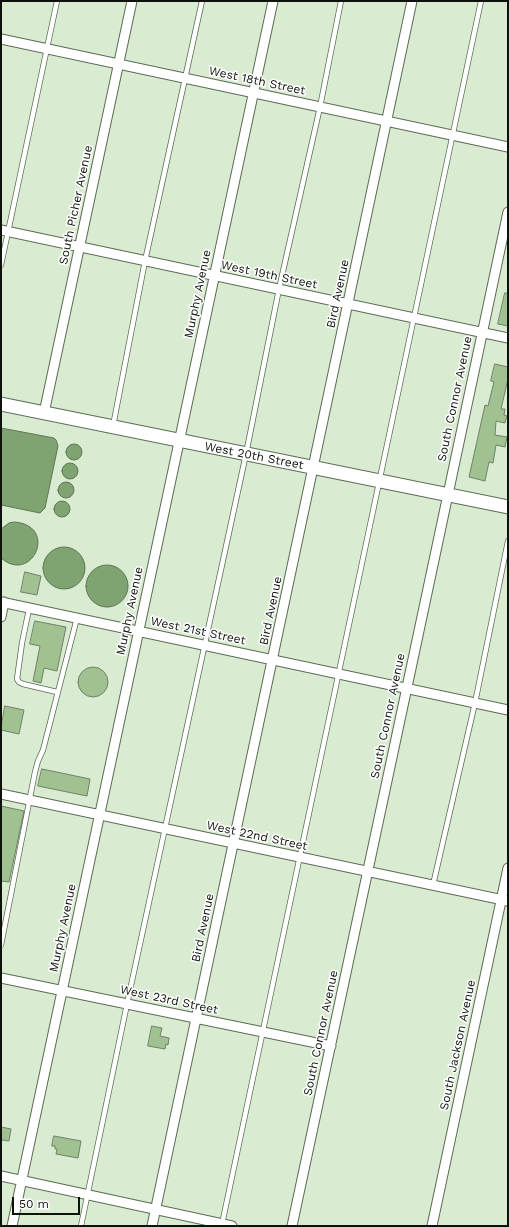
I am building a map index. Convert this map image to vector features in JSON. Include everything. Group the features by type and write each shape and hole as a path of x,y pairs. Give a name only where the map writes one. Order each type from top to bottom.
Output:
{"main road":[{"name":"West 20th Street","path":"1,404 508,507"}],"street":[{"name":"South Picher Avenue","path":"44,413 132,1"},
{"name":"Murphy Avenue","path":"12,1226 273,1"},
{"name":"Bird Avenue","path":"152,1226 412,1"},
{"name":"West 18th Street","path":"1,39 508,147"},
{"name":"South Connor Avenue","path":"292,1226 508,212"},
{"name":"West 19th Street","path":"4,231 508,338"},
{"name":"West 21st Street","path":"3,602 29,609 508,710"},
{"path":"1,617 3,602"},
{"name":"West 22nd Street","path":"1,794 505,901"},
{"name":"South Jackson Avenue","path":"432,1226 505,901 508,868"},
{"name":"West 23rd Street","path":"1,978 331,1046"},
{"path":"1,1176 156,1209 221,1225 232,1226"}],"lane":[{"path":"1,265 4,231 57,1"},
{"path":"113,427 145,261 202,1"},
{"path":"81,1226 127,1004 246,454 279,289 320,107 341,1"},
{"path":"221,1225 481,1"},
{"path":"433,885 475,703 508,541"},
{"path":"29,609 17,679 23,684 58,692"},
{"path":"1,945 29,800 76,618"}],"shaded area":[{"path":"1,428 54,438 56,440 58,446 45,508 40,513 1,505"},
{"path":"71,444 77,444 82,449 80,458 77,460 71,460 66,455 66,449"},
{"path":"67,463 73,463 78,468 76,477 73,479 67,479 62,474 62,468"},
{"path":"63,482 69,482 74,487 72,496 69,498 63,498 58,493 58,487"},
{"path":"59,501 65,501 70,506 68,515 65,517 59,517 54,512 54,506"},
{"path":"15,522 28,526 36,533 38,542 36,552 31,560 22,564 12,564 1,558 1,529 9,523"},
{"path":"60,547 68,547 76,550 82,556 85,568 82,580 76,586 68,589 60,589 52,586 46,580 43,572 43,564 46,556 52,550"},
{"path":"103,565 111,565 119,568 125,574 128,586 125,598 119,604 111,607 103,607 95,604 89,598 86,590 86,582 89,574 95,568"}],"building":[{"path":"505,293 508,293 508,326 498,324"},
{"path":"495,364 508,367 508,379 501,409 505,409 504,415 507,416 505,423 496,421 495,435 507,437 505,447 496,445 493,463 489,462 485,481 469,477 485,405 488,406 494,382 491,381"},
{"path":"25,572 41,576 37,595 21,592"},
{"path":"35,621 66,627 57,671 44,668 41,683 33,681 40,646 30,644"},
{"path":"93,667 99,668 107,676 107,688 99,696 93,697 87,696 79,688 78,682 79,676 87,668"},
{"path":"5,706 24,710 19,734 1,730"},
{"path":"42,769 90,779 87,796 38,786"},
{"path":"1,806 24,811 9,882 1,881"},
{"path":"152,1026 162,1028 160,1036 169,1038 168,1045 166,1044 165,1049 148,1046"},
{"path":"1,1127 11,1129 9,1141 1,1140"},
{"path":"54,1136 81,1141 78,1158 56,1154 57,1149 55,1149 55,1146 52,1146"}]}
